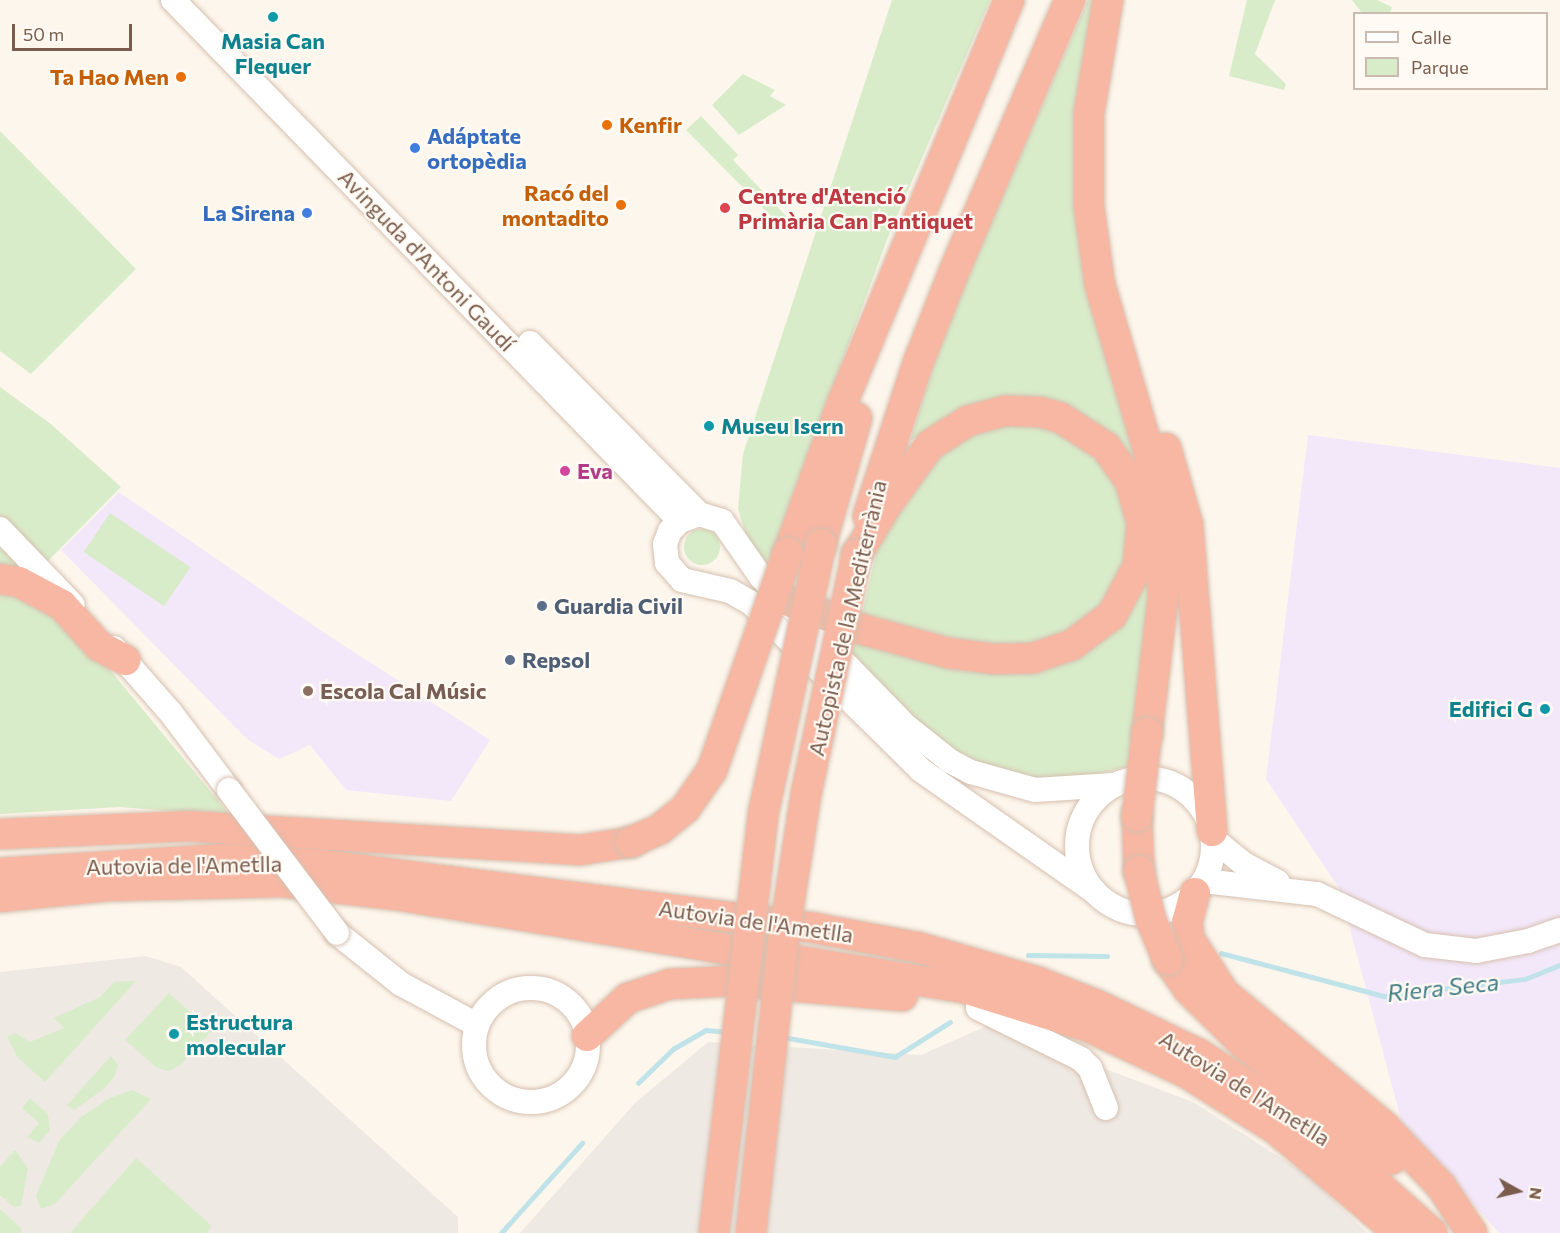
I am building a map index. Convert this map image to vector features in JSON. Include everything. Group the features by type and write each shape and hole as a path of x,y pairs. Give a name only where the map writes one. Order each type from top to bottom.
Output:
{"highway":[{"path":"5,831 187,826 580,850 631,842 660,829 685,809 712,770 843,401 1009,0"},
{"name":"Autopista de la Mediterrània","path":"714,1233 764,810 822,544 849,444 884,343 1024,0"},
{"name":"Autopista de la Mediterrània","path":"751,1233 784,936 806,794 857,554 918,363 1070,0"},
{"path":"1108,0 1093,76 1088,170 1094,250 1112,328 1148,449 1162,523 1163,599 1137,816 1137,850 1148,912 1168,960 1188,988 1245,1045 1385,1152 1472,1233"},
{"path":"1112,328 1140,382 1169,458 1188,525 1212,835"},
{"path":"786,600 861,628 948,653 994,659 1034,658 1071,645 1112,615 1138,566 1142,523 1130,480 1106,447 1061,418 1005,411 968,421 930,445 886,506 857,554"},
{"path":"0,579 20,582 62,605 99,646 125,660"},
{"name":"Autovia de l'Ametlla","path":"0,873 224,859 324,865 803,927 917,947 1038,982 1156,1031 1199,1054 1324,1136 1432,1233"},
{"name":"Autovia de l'Ametlla","path":"0,897 207,881 283,882 396,895 964,988 1089,1027 1187,1073 1277,1130 1399,1233"},
{"path":"1199,887 1187,922 1190,940 1224,993 1384,1126 1441,1186 1472,1233"},
{"path":"587,1036 628,998 670,984 703,981 810,985 978,1008 1187,1073"}],"street":[{"name":"Avinguda d'Antoni Gaudí","path":"173,0 689,518"},
{"name":"Avinguda d'Antoni Gaudí","path":"192,0 689,518"},
{"path":"1212,835 1212,861 1199,887 1179,906 1149,915 1119,909 921,770 751,603 711,585 682,580 667,563 665,544 689,518 722,522 735,544 761,577 786,600 901,721 950,761 980,776 1035,790 1114,785 1138,778 1174,784 1194,799 1212,835 1267,878 1345,904 1425,945 1476,951 1528,941 1560,930"},
{"path":"0,529 125,660 229,790 337,933 401,984 477,1025"},
{"path":"711,585 733,565 735,544"},
{"path":"1095,892 1082,871 1078,834 1087,811 1114,785"},
{"path":"1199,887 1301,891"},
{"path":"536,989 560,996 573,1006 587,1036 588,1052 577,1079 555,1097 527,1103 509,1099 492,1089 478,1070 473,1048 477,1025 497,999 512,991 536,989"},
{"path":"978,1008 1081,1059 1090,1068 1106,1108"}],"shaded area":[{"path":"1308,435 1560,468 1560,1233 1499,1233 1402,1123 1339,888 1266,779"},
{"name":"Escola Cal Músic","path":"119,492 320,630 490,740 451,801 346,790 310,745 279,759 247,739 61,550"},
{"path":"146,956 181,967 458,1217 458,1233 0,1233 0,972"},
{"path":"989,1025 1193,1102 1308,1175 1367,1233 520,1233 635,1103 708,1042 921,1055"}],"green space":[{"path":"892,0 990,0 888,237 767,566 749,545 738,509 743,454"},
{"path":"1088,0 1103,0 1080,175 1157,533 1133,765 1099,774 1016,780 967,762 924,734 850,660 856,635 996,669 1137,593 1120,446 970,410 910,441 935,361 972,266"},
{"path":"1247,0 1275,0 1255,54 1286,84 1284,90 1229,76"},
{"path":"1352,0 1377,0 1392,7 1390,12 1361,12"},
{"path":"743,74 775,90 770,96 786,105 739,135 712,105"},
{"path":"701,116 738,155 733,160 787,217 780,225 686,130"},
{"path":"0,131 136,269 31,374 0,351"},
{"path":"0,387 52,425 121,487 46,563 0,516"},
{"path":"1033,420 1074,433 1108,463 1129,501 1133,538 1108,603 1077,631 1032,647 991,648 862,614 878,545 899,509 939,454 994,424"},
{"path":"110,513 190,567 164,606 84,552"},
{"path":"702,529 715,534 720,547 715,560 702,565 689,560 684,547 689,534"},
{"path":"0,542 30,571 0,572"},
{"path":"0,579 52,600 231,816 120,807 0,814"},
{"path":"136,981 45,1082 17,1057 7,1036 16,1033 30,1042 64,1028 54,1018 100,997 114,982"},
{"path":"169,993 211,1031 182,1064 169,1071 157,1068 125,1040"},
{"path":"111,1056 118,1065 115,1076 105,1088 74,1110 67,1105"},
{"path":"132,1090 151,1099 55,1204 41,1209 36,1196 59,1141 80,1118 110,1098"},
{"path":"30,1098 48,1114 50,1130 39,1143 27,1137 39,1123 22,1108"},
{"path":"15,1150 28,1168 21,1206 14,1207 0,1195 0,1167"},
{"path":"136,1158 212,1226 206,1233 70,1233"},
{"path":"0,1209 21,1228 21,1233 0,1233"}],"waterway":[{"name":"Riera Seca","path":"1221,953 1384,996 1525,979 1560,965"},
{"name":"Riera Seca","path":"1028,955 1107,956"},
{"name":"Riera Seca","path":"783,1037 895,1057 950,1022"},
{"path":"638,1083 673,1049 706,1030 727,1032"},
{"path":"501,1233 582,1143"}],"place":[{"name":"Masia Can Flequer","path":"273,17"},
{"name":"Ta Hao Men","path":"181,77"},
{"name":"Kenfir","path":"607,125"},
{"name":"Adáptate ortopèdia","path":"415,148"},
{"name":"Racó del montadito","path":"621,205"},
{"name":"Centre d'Atenció Primària Can Pantiquet","path":"725,208"},
{"name":"La Sirena","path":"307,213"},
{"name":"Museu Isern","path":"709,426"},
{"name":"Eva","path":"565,471"},
{"name":"Guardia Civil","path":"542,606"},
{"name":"Repsol","path":"510,660"},
{"name":"Escola Cal Músic","path":"308,691"},
{"name":"Edifici G","path":"1545,709"},
{"name":"Estructura molecular","path":"174,1034"}]}
